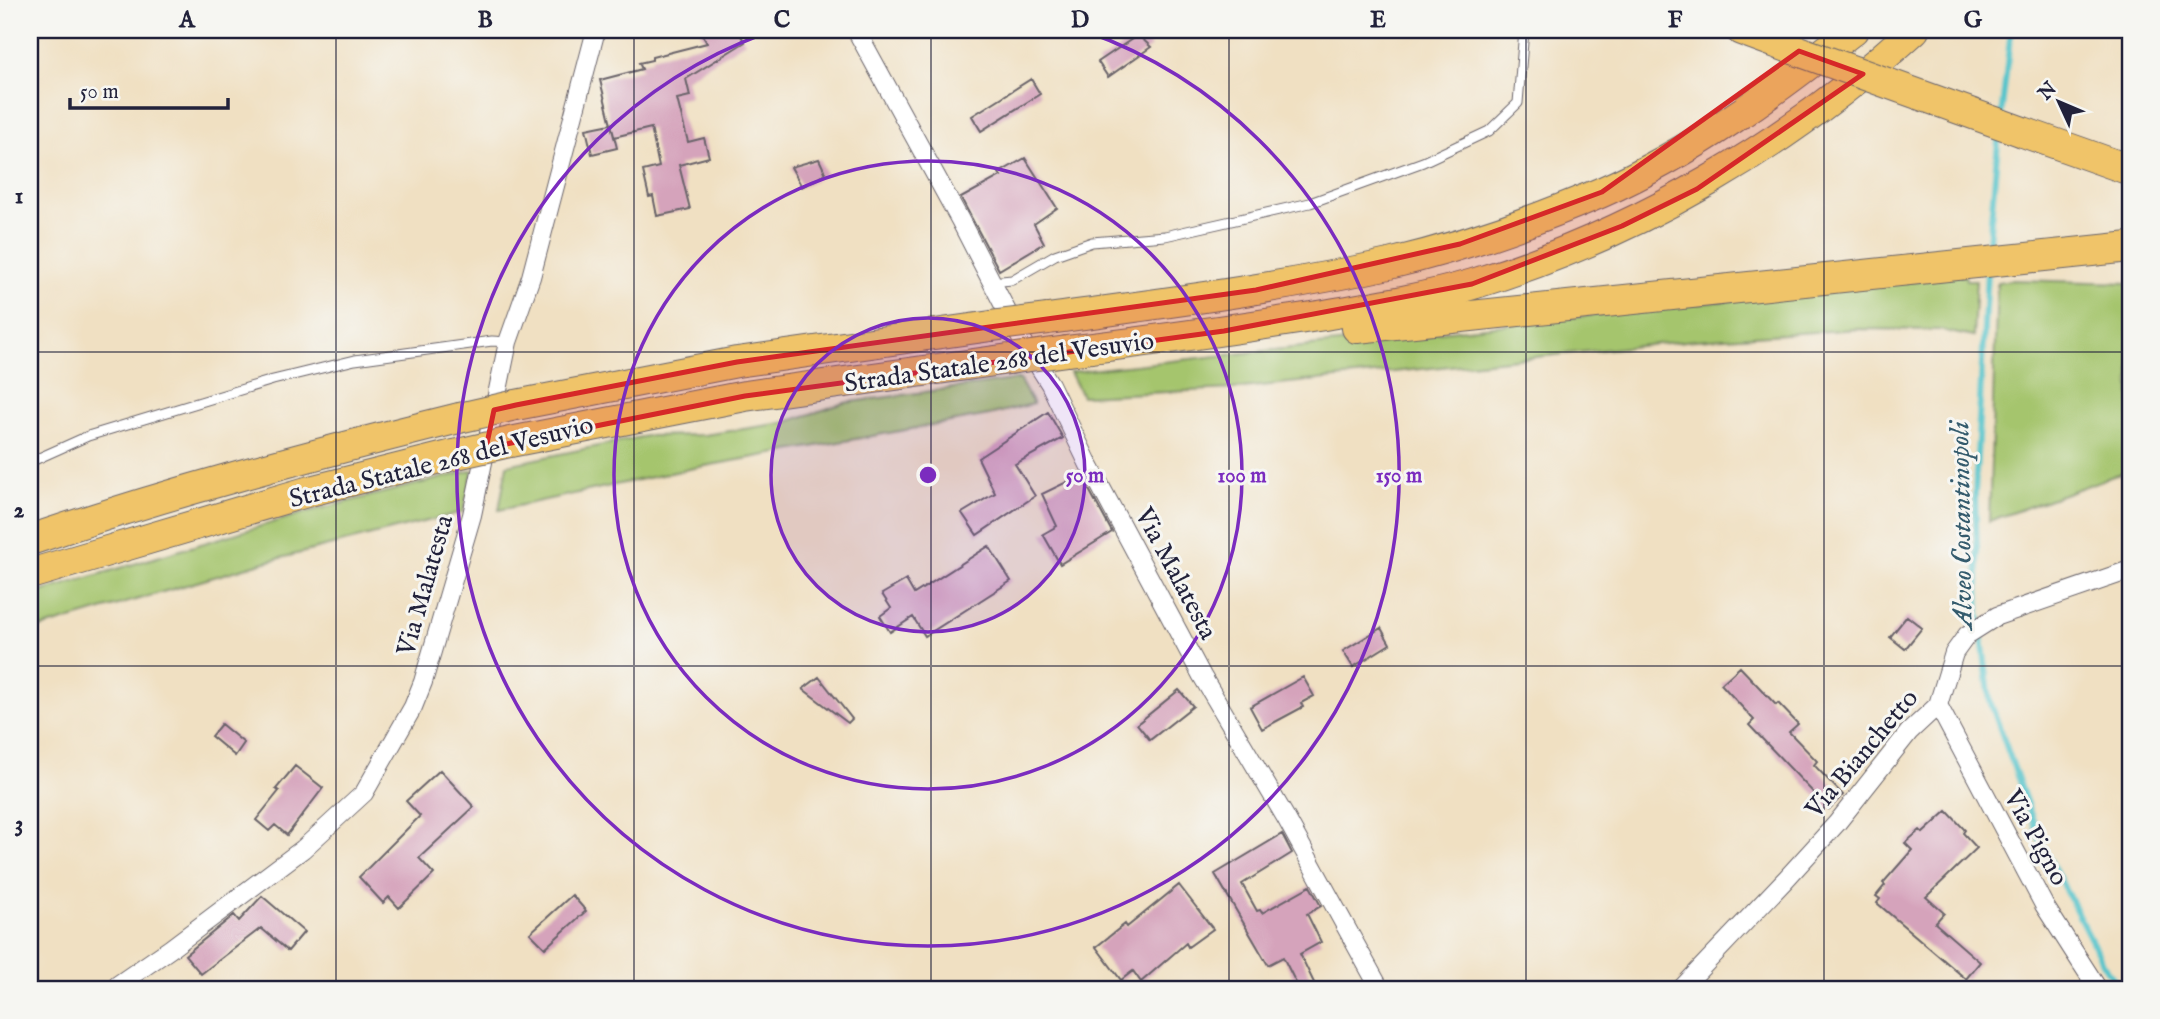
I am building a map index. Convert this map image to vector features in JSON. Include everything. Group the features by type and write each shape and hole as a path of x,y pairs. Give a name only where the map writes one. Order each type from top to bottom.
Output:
{"highway":[{"path":"1741,30 2130,170"},
{"path":"1602,192 1696,121 1770,73 1827,30"},
{"name":"Strada Statale 268 del Vesuvio","path":"30,540 203,486 516,405 737,362 1256,290 1390,264 1531,221 1602,192 1681,151 1737,117 1785,84 1853,30"},
{"name":"Strada Statale 268 del Vesuvio","path":"30,575 310,491 510,442 745,396 1224,331 1396,303 1472,284 1622,226 1696,189 1810,114 1913,30"},
{"path":"1224,331 1302,331 1366,327 2130,247"}],"street":[{"name":"Via Malatesta","path":"112,989 303,849 364,793 413,707 423,682 472,515 508,342 531,276 596,30"},
{"name":"Via Malatesta","path":"856,30 960,220 1019,335 1050,384 1202,676 1286,818 1380,989"},
{"name":"Via Bianchetto","path":"1681,989 1794,871 1837,823 1909,732 1938,705 1954,653 1967,635 1997,616 2130,570"},
{"name":"Via Pigno","path":"1938,705 2044,905 2098,989"}],"lane":[{"path":"991,282 1012,279 1055,255 1092,242 1165,236 1310,203 1423,162 1489,131 1518,103 1524,30"},
{"path":"30,462 88,436 273,380 355,360 492,341 508,342"}],"highlighted area":[{"path":"1799,51 1863,74 1697,189 1622,226 1472,284 1224,331 745,396 486,448 494,410 516,405 737,362 1256,290 1460,244 1602,192"}],"green space":[{"path":"1965,275 1966,280 1976,280 1973,337 1940,330 1857,329 1695,340 1233,389 1082,396 1070,372"},
{"path":"2011,280 2130,283 2130,470 1989,521 1997,282"},
{"path":"1019,379 1033,404 989,415 694,468 499,510 507,465 646,436 704,435 783,423 844,403"},
{"path":"473,470 463,512 265,562 30,631 30,595 311,511"}],"building":[{"path":"699,30 737,30 745,42 686,79 690,96 677,99 688,142 704,138 709,157 679,165 690,209 657,216 653,196 649,197 643,171 659,167 651,128 614,137 600,80 642,69 639,63 652,60 652,57 707,43"},
{"path":"1138,35 1151,47 1108,77 1098,62"},
{"path":"1031,79 1040,94 981,131 972,116"},
{"path":"611,124 617,148 592,154 586,129"},
{"path":"1025,158 1057,208 1034,224 1044,243 999,270 961,198 1001,176 999,173"},
{"path":"819,159 826,174 802,187 791,167"},
{"path":"1048,412 1063,438 1015,464 1035,496 977,535 962,513 995,493 978,458"},
{"path":"1081,475 1112,532 1060,564 1043,534 1057,526 1042,494"},
{"path":"989,546 1011,581 925,636 913,617 890,632 880,616 891,608 882,594 906,580 914,594"},
{"path":"1907,616 1922,628 1905,649 1890,637"},
{"path":"1381,628 1390,644 1353,667 1343,651"},
{"path":"1740,667 1798,724 1789,732 1817,761 1814,765 1843,795 1829,809 1749,725 1754,720 1721,684"},
{"path":"819,677 852,719 848,723 803,689"},
{"path":"1303,677 1314,696 1301,703 1303,707 1262,729 1250,707"},
{"path":"1179,690 1193,706 1150,740 1137,724"},
{"path":"221,724 244,743 235,756 211,736"},
{"path":"295,766 323,788 287,835 275,825 269,831 256,820"},
{"path":"440,770 474,807 419,858 434,874 399,908 389,897 383,903 359,877 420,816 406,801"},
{"path":"1947,811 1977,848 1926,897 1944,913 1935,923 1980,962 1966,979 1877,903 1880,899 1876,896 1885,885 1883,883 1912,850 1905,843 1920,830 1923,833"},
{"path":"1282,834 1292,853 1242,884 1257,911 1262,913 1310,886 1321,906 1307,914 1321,942 1300,954 1317,989 1299,989 1283,957 1268,965 1215,874"},
{"path":"1179,885 1213,929 1188,947 1186,943 1141,982 1133,971 1121,980 1096,947 1125,924 1127,927"},
{"path":"572,895 586,911 545,948 530,933"},
{"path":"262,896 304,932 288,951 261,928 201,974 185,955 234,915 239,921"}],"waterway":[{"name":"Alveo Costantinopoli","path":"2001,117 2011,30"},
{"name":"Alveo Costantinopoli","path":"1988,253 1999,131"},
{"name":"Alveo Costantinopoli","path":"1987,271 1975,493 1979,613 1990,701 2040,840 2107,971 2123,989"}]}
